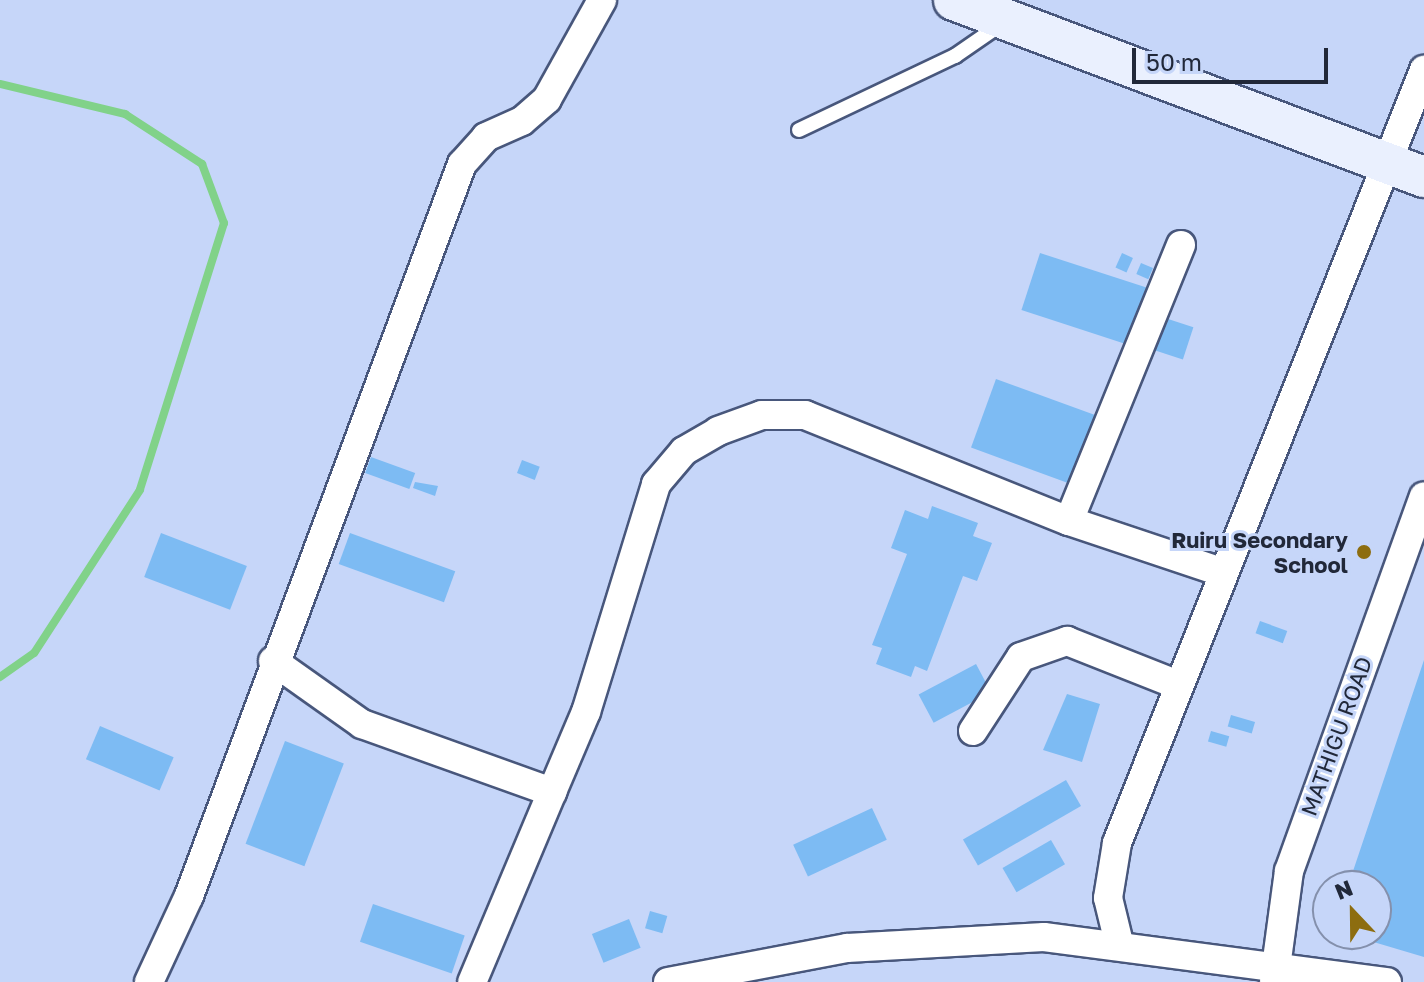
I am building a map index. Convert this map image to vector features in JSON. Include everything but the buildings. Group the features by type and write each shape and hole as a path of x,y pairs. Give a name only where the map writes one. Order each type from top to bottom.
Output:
{"main road":[{"path":"954,0 1011,10 1424,177"}],"street":[{"path":"149,982 189,896 273,661 462,164 486,137 522,121 547,99 602,0"},
{"path":"1119,943 1109,874 1178,685 1383,160 1424,70"},
{"path":"1069,521 1181,245"},
{"path":"472,982 586,712 656,484 684,451 718,431 762,415 805,415 1069,521 1224,573"},
{"name":"MATHIGU ROAD","path":"1275,977 1298,844 1424,497"},
{"path":"973,731 1021,657 1067,641 1178,685"},
{"path":"273,661 362,724 552,792"},
{"path":"668,982 723,966 955,937 1119,943 1275,977 1387,982"}],"lane":[{"path":"799,130 955,56 1011,10"}],"waterway":[{"path":"0,84 125,114 202,164 224,223 140,490 34,653 0,677"}],"place":[{"name":"Ruiru Secondary School","path":"1364,552"}]}
